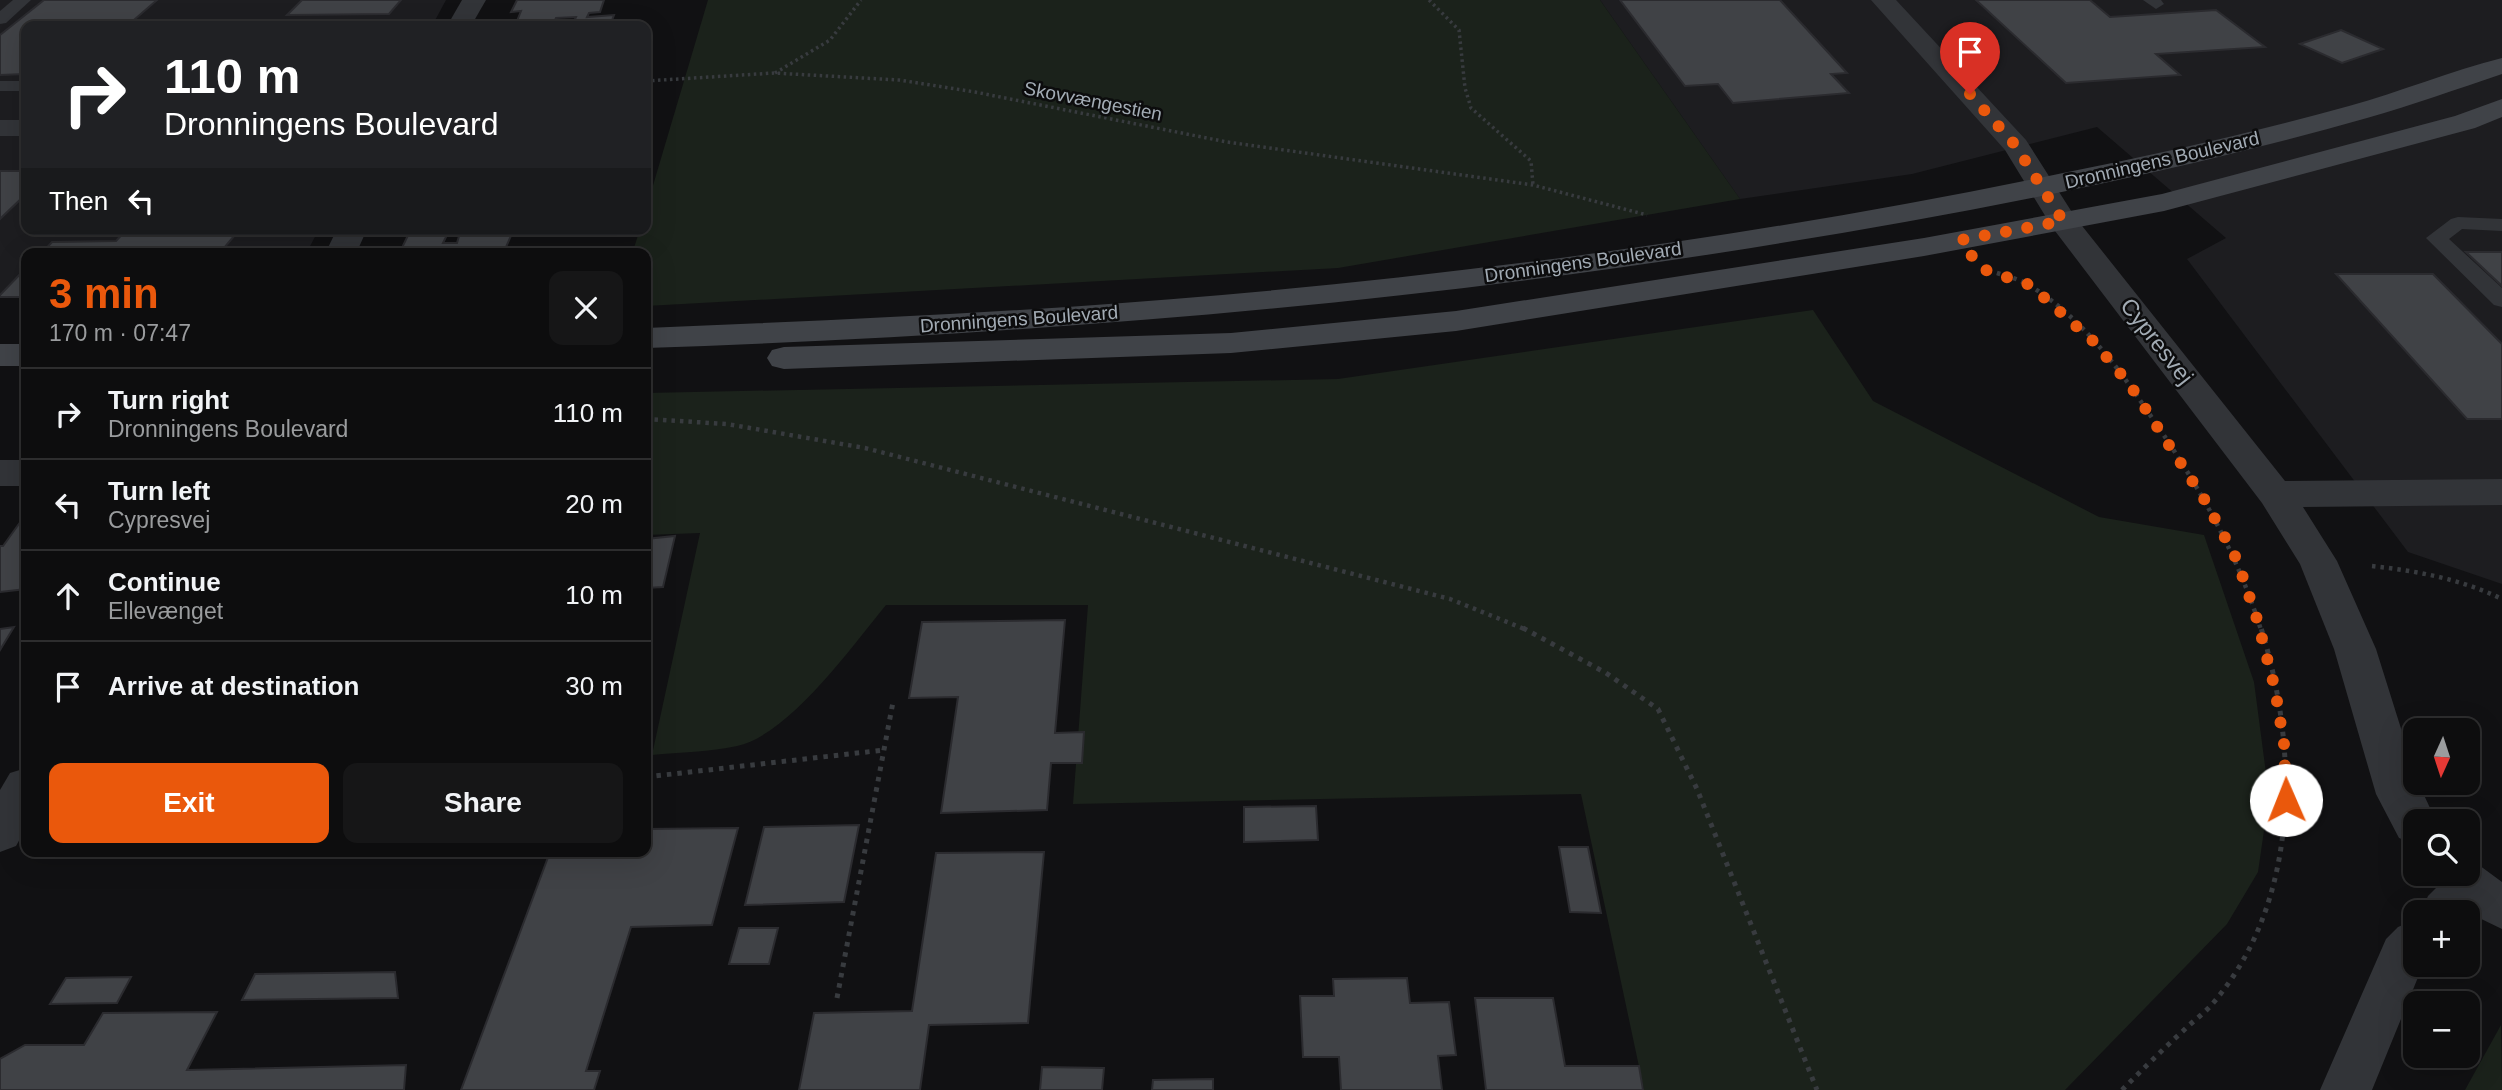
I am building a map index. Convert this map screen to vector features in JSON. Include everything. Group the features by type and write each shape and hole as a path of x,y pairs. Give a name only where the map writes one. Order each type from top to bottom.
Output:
{"main road":[{"name":"Dronningens Boulevard","path":"651,338 872,328 1218,305 1459,280 1659,252 2043,188 2343,116 2502,66"},
{"name":"Dronningens Boulevard","path":"651,359 900,356 1231,343 1456,321 1653,292 1961,240 2164,202 2465,122 2502,107"},
{"path":"0,355 21,355"}],"street":[{"path":"462,21 474,0"},
{"name":"Cypresvej","path":"1883,0 2016,146 2063,221 2275,494 2318,561 2355,649 2399,794 2407,809"},
{"path":"0,128 21,128"},
{"path":"0,473 21,473"},
{"path":"2275,494 2502,492"},
{"path":"0,832 21,796"},
{"path":"2346,1090 2403,955"}],"lane":[{"path":"0,19 23,0"},
{"path":"0,86 21,86"},
{"path":"2502,225 2458,223 2436,238 2502,300"}],"path":[{"path":"774,73 830,40 862,0"},
{"name":"Skovvængestien","path":"651,80 774,73 899,80 975,92 1227,142 1533,185 1531,161 1471,108 1465,88 1459,30 1429,0"},
{"path":"1961,240 1980,268 2030,285 2061,311 2093,341 2130,385 2206,502 2237,560 2257,619 2275,689 2284,744 2286,800 2272,897 2249,946 2214,1002 2122,1090"},
{"path":"651,419 727,424 865,448 1450,599 1527,629 1606,673 1658,709 1697,789 1816,1090"},
{"path":"2318,561 2406,569 2480,588 2502,599"},
{"path":"837,998 893,702"},
{"path":"651,776 884,750"}],"shaded area":[{"path":"0,0 446,0 435,21 21,21 21,235 316,235 309,248 21,248 21,294 0,295"},
{"path":"708,0 1600,0 1740,199 1338,268 651,306 651,248 634,248 638,235 651,235 651,192"},
{"path":"1600,0 2502,0 2502,584 2408,552 2187,259 2226,238 2097,127 1912,174 1740,199"},
{"path":"1813,310 1873,401 2099,517 2204,535 2254,682 2269,796 2258,872 2227,924 2065,1090 1644,1090 1581,794 1073,804 1088,605 886,605 819,686 778,725 737,746 652,755 700,533 651,535 651,393 1338,379"},
{"path":"2501,1025 2502,1090 2465,1090 2477,1068 2480,1068 2480,1063"}],"building":[{"path":"44,0 157,0 133,21 21,21 21,74 0,75 0,35"},
{"path":"302,0 401,0 389,14 287,15"},
{"path":"517,0 604,0 600,12 589,13 587,17 614,15 612,21 574,21 576,17 556,18 554,21 517,21 521,11 511,12"},
{"path":"1620,0 1780,0 1847,73 1831,74 1849,93 1733,103 1718,84 1685,86"},
{"path":"1976,0 2090,0 2110,17 2216,10 2265,47 2156,54 2180,75 2066,83"},
{"path":"2341,30 2383,49 2342,63 2300,44"},
{"path":"0,171 21,171 21,199 0,219"},
{"path":"122,235 235,235 224,248 46,248 52,242 116,241"},
{"path":"408,235 447,235 443,243 457,243 459,235 511,235 506,248 402,248"},
{"path":"2466,252 2502,252 2502,286"},
{"path":"21,273 21,297 0,295"},
{"path":"2336,274 2433,274 2502,344 2502,419 2467,419"},
{"path":"21,521 21,590 0,592 0,546 3,546"},
{"path":"675,536 663,587 651,588 651,538"},
{"path":"1065,620 1055,733 1084,732 1082,763 1051,763 1047,810 941,813 958,697 909,698 922,622"},
{"path":"14,627 0,650 0,629"},
{"path":"1316,806 1318,840 1244,842 1244,807"},
{"path":"859,825 844,902 745,905 764,827"},
{"path":"738,828 712,925 631,927 586,1071 600,1071 594,1090 461,1090 548,857 651,857 651,829"},
{"path":"1559,847 1588,847 1601,913 1570,912"},
{"path":"1044,852 1028,1023 929,1025 920,1090 799,1090 814,1013 912,1011 936,853"},
{"path":"739,928 778,928 769,964 729,964"},
{"path":"395,972 398,998 242,1000 255,974"},
{"path":"131,977 117,1003 50,1004 66,978"},
{"path":"1407,978 1410,1003 1449,1002 1456,1055 1438,1056 1442,1090 1341,1090 1339,1057 1303,1057 1300,996 1334,996 1333,979"},
{"path":"1475,998 1553,998 1565,1066 1639,1066 1643,1090 1486,1090"},
{"path":"217,1012 187,1070 406,1065 404,1090 0,1090 0,1059 25,1045 84,1045 103,1013"},
{"path":"1042,1067 1104,1068 1102,1090 1040,1090"},
{"path":"1213,1079 1213,1090 1152,1090 1153,1080"}],"route":[{"path":"1970,94 2016,146 2063,221 1961,240 1980,268 2030,285 2093,341 2130,385 2206,502 2237,560 2257,619 2275,689 2284,744 2286,800"}]}
